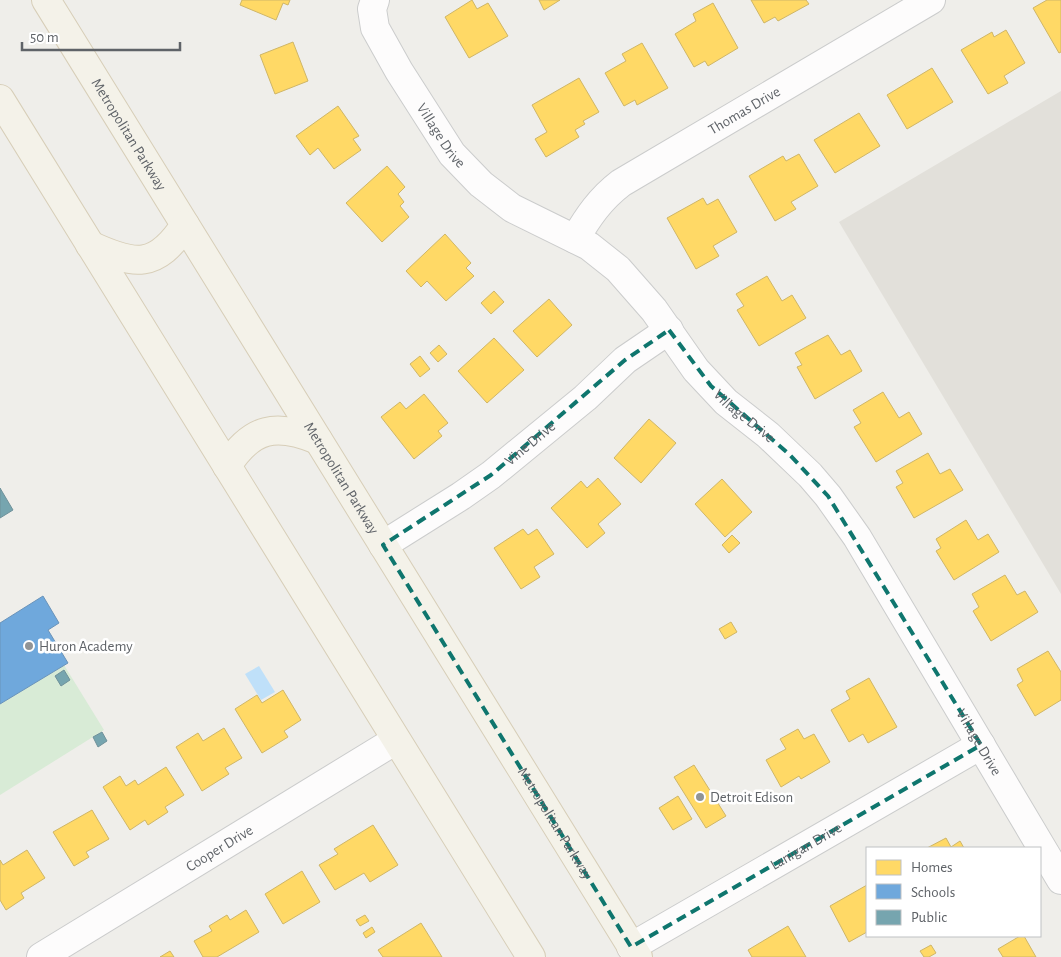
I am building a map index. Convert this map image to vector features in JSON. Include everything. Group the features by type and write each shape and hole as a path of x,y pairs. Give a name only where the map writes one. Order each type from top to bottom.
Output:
{"main road":[{"name":"Metropolitan Parkway","path":"46,0 635,952"},
{"path":"0,99 531,957"},
{"path":"90,245 122,258 135,260 149,259 160,254 168,247 185,225"},
{"path":"227,466 244,444 253,437 266,432 282,430 298,432 318,440"}],"street":[{"name":"Thomas Drive","path":"575,239 597,204 621,183 931,0"},
{"name":"Village Drive","path":"374,5 375,28 452,154 481,184 512,208 575,239 618,269 642,295 696,370 726,402 810,474 828,496 857,537 1061,880"},
{"name":"Vine Drive","path":"383,545 491,476 585,398 625,360 669,330"},
{"name":"Cooper Drive","path":"41,957 396,740"},
{"name":"Lanigan Drive","path":"635,952 981,746"}],"highlighted area":[{"path":"669,330 711,386 790,455 828,496 981,745 631,947 383,545 491,475 625,360"}],"shaded area":[{"path":"1061,91 1061,594 839,222"}],"green space":[{"path":"64,665 104,730 0,795 0,704"}],"water":[{"path":"259,666 275,692 261,700 245,674"}],"building: Homes":[{"path":"242,0 290,0 288,5 283,3 276,20 240,5"},
{"path":"472,0 477,9 488,3 508,36 469,58 445,17"},
{"path":"539,0 560,0 544,10"},
{"path":"751,0 806,0 809,4 778,21 775,17 764,23"},
{"path":"1047,0 1061,0 1061,52 1059,53 1033,8"},
{"path":"713,3 738,48 708,66 705,61 694,67 675,34 696,21 693,14"},
{"path":"1006,30 1025,63 1004,76 1008,83 988,94 961,50 992,32 994,37"},
{"path":"293,42 308,81 275,94 260,55"},
{"path":"642,43 668,88 637,105 635,100 624,106 605,73 626,61 622,54"},
{"path":"932,68 953,102 907,129 887,95"},
{"path":"579,78 599,112 583,121 585,124 575,130 579,137 546,157 535,139 547,132 532,105"},
{"path":"338,106 359,136 353,139 361,150 334,169 318,148 310,155 296,136"},
{"path":"859,113 880,146 835,173 814,140"},
{"path":"799,154 818,186 791,202 796,209 775,221 749,176 783,156 786,161"},
{"path":"387,166 405,187 398,194 404,202 400,206 409,217 382,242 346,203"},
{"path":"703,198 707,205 718,199 737,232 713,246 719,256 696,269 667,218"},
{"path":"445,234 471,263 466,268 474,276 446,301 427,281 421,287 406,271"},
{"path":"767,276 782,301 792,295 806,318 759,346 737,310 744,306 736,294"},
{"path":"494,291 504,302 491,314 481,303"},
{"path":"549,299 572,325 537,357 513,331"},
{"path":"828,335 841,355 850,350 862,371 815,399 797,367 802,365 795,353"},
{"path":"494,338 524,370 487,403 458,371"},
{"path":"439,345 447,354 438,362 430,353"},
{"path":"420,356 430,369 420,377 410,364"},
{"path":"883,392 899,418 909,412 922,434 876,462 854,427 861,423 853,410"},
{"path":"424,394 448,423 438,431 442,436 414,459 381,417 400,402 406,409"},
{"path":"649,419 676,443 641,483 614,458"},
{"path":"928,453 940,474 950,469 963,490 914,518 896,487 903,483 896,471"},
{"path":"598,478 621,504 598,524 605,533 587,548 551,508 581,481 587,488"},
{"path":"722,479 752,512 725,537 695,504"},
{"path":"966,520 978,540 988,534 999,552 954,580 936,551 941,548 936,539"},
{"path":"523,529 528,535 537,529 554,554 534,567 540,577 521,589 494,548"},
{"path":"732,535 740,543 729,553 722,545"},
{"path":"1005,575 1017,595 1025,591 1038,612 991,641 973,611 979,607 972,594"},
{"path":"731,622 737,632 725,639 719,629"},
{"path":"1048,651 1061,672 1061,700 1035,716 1017,685 1023,681 1017,669"},
{"path":"869,678 897,727 868,743 863,734 849,742 831,710 850,699 846,691"},
{"path":"283,690 301,720 284,731 288,737 262,753 235,709 257,695 262,703"},
{"path":"224,728 242,758 225,768 229,774 202,791 176,747 198,733 203,741"},
{"path":"798,729 804,739 814,734 830,762 801,779 799,776 781,787 766,760 786,749 780,739"},
{"name":"Detroit Edison","path":"694,765 726,816 706,828 674,777"},
{"path":"166,767 184,795 165,807 168,812 148,825 145,820 130,830 103,787 120,776 126,786 135,780 138,785"},
{"path":"678,796 692,819 673,830 659,808"},
{"path":"92,810 109,839 86,852 89,857 74,866 53,832"},
{"path":"373,825 398,865 370,882 364,873 335,890 319,865 338,854 334,849"},
{"path":"946,838 951,847 929,847"},
{"path":"960,841 963,847 951,847"},
{"path":"27,850 45,878 21,893 24,898 6,910 0,900 0,860 3,865"},
{"path":"302,871 320,902 283,924 265,894"},
{"path":"866,886 866,933 849,942 830,906"},
{"path":"246,910 259,932 217,957 203,957 194,941 212,931 209,926 227,915 230,920"},
{"path":"365,915 369,921 360,926 356,920"},
{"path":"421,923 442,957 383,957 378,950"},
{"path":"788,926 806,957 752,957 748,950"},
{"path":"372,927 375,932 366,938 363,933"},
{"path":"1018,937 1025,937 1036,957 1003,957 998,949"},
{"path":"931,945 936,953 929,957 924,957 920,951"},
{"path":"170,951 174,957 160,957"}],"building: Schools":[{"name":"Huron Academy","path":"43,596 59,623 48,630 68,663 0,704 0,623"}],"building: Public":[{"path":"0,488 13,510 0,518"},
{"path":"64,670 70,680 61,686 55,676"},
{"path":"102,732 107,741 98,747 93,737"}],"place":[{"name":"Huron Academy","path":"29,646"},
{"name":"Detroit Edison","path":"700,797"}]}
